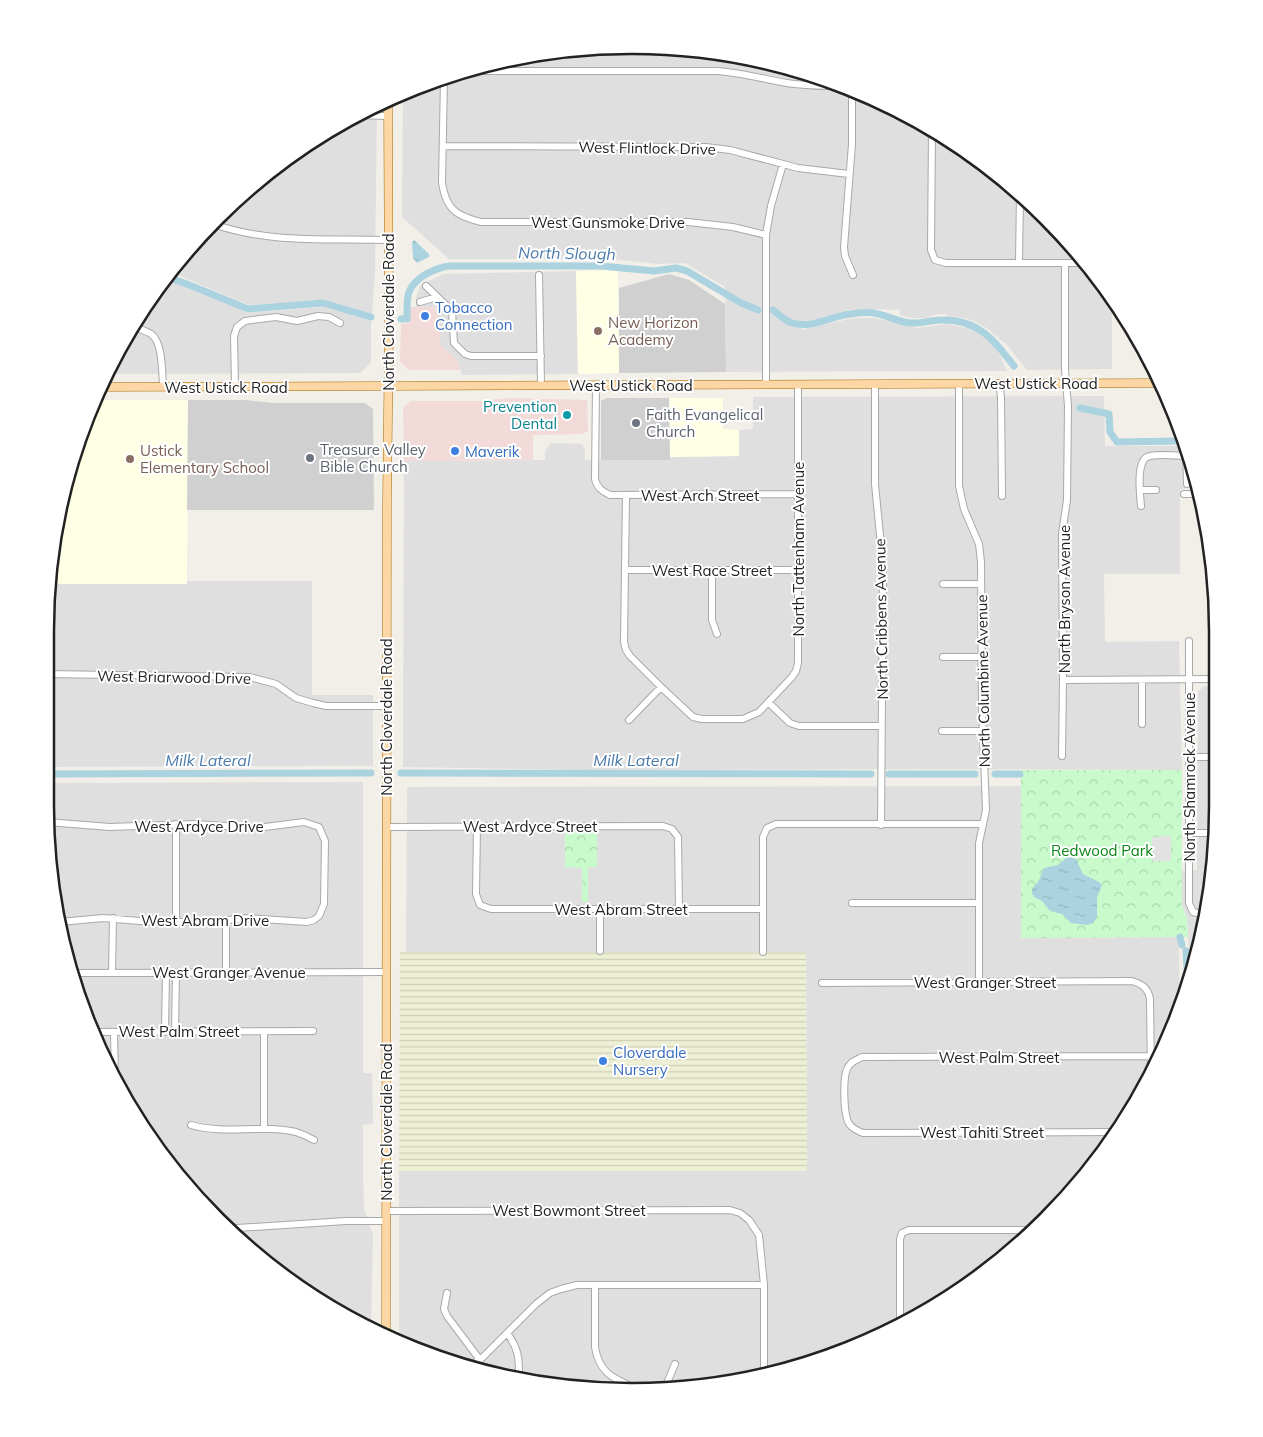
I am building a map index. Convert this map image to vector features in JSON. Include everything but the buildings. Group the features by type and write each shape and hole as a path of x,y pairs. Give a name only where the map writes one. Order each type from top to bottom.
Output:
{"main road":[{"name":"North Cloverdale Road","path":"386,1328 388,108"},
{"name":"West Ustick Road","path":"108,387 1153,383"}],"street":[{"path":"495,70 718,71 736,72 787,83 822,86"},
{"path":"443,146 444,85"},
{"path":"852,98 852,144 844,247 845,256 853,275"},
{"path":"370,116 388,116"},
{"path":"932,138 931,250 935,260 946,263 1075,262"},
{"name":"West Flintlock Drive","path":"443,146 706,147 730,150 798,168 849,174"},
{"name":"West Gunsmoke Drive","path":"443,146 442,183 444,197 451,209 464,218 481,222 688,222 733,227 766,235"},
{"path":"766,384 766,235 771,206 783,164"},
{"path":"1020,204 1020,263"},
{"path":"220,226 253,235 292,239 388,240"},
{"name":"North Bryson Avenue","path":"1062,756 1062,534 1067,500 1068,396 1065,370 1065,262"},
{"path":"539,275 541,385"},
{"path":"426,286 452,311 454,343 465,354 470,356 541,356"},
{"path":"420,302 437,297"},
{"path":"234,386 234,336 237,327 244,321 276,317 297,321 318,316 329,316 340,323"},
{"path":"140,329 157,338 160,347 163,387"},
{"name":"North Cribbens Avenue","path":"876,384 875,484 883,566 881,825"},
{"name":"North Columbine Avenue","path":"959,384 959,486 964,509 979,544 981,584 986,810 979,843 979,982"},
{"path":"999,384 1001,398 1002,496"},
{"name":"West Arch Street","path":"596,385 595,479 597,486 602,491 610,494 626,495 798,494"},
{"name":"North Tattenham Avenue","path":"626,495 624,642 626,650 693,717 702,719 743,719 759,712 796,671 798,663 798,385"},
{"path":"1141,506 1140,467 1144,460 1148,457 1181,453"},
{"path":"1187,471 1187,484"},
{"path":"1140,490 1156,490"},
{"path":"1184,494 1193,494"},
{"name":"West Race Street","path":"625,570 798,570"},
{"path":"712,570 712,620 717,634"},
{"path":"943,584 981,584"},
{"name":"North Shamrock Avenue","path":"1189,641 1189,902 1193,912 1199,913"},
{"path":"943,657 982,657"},
{"name":"West Briarwood Drive","path":"54,674 250,677 276,684 296,698 326,706 387,706"},
{"path":"1063,680 1209,679"},
{"path":"1142,680 1142,724"},
{"path":"629,720 661,687"},
{"path":"769,703 790,723 799,726 881,726"},
{"path":"942,731 984,731"},
{"path":"1189,757 1209,757"},
{"name":"West Ardyce Drive","path":"54,823 104,826 204,824 257,828 304,822 319,827 325,841 324,904 319,916"},
{"path":"176,824 176,922"},
{"path":"763,952 763,837 767,828 776,824 982,824"},
{"name":"West Abram Street","path":"477,826 476,894 480,905 491,909 763,909"},
{"name":"West Ardyce Street","path":"386,827 662,826 672,829 678,837 679,909"},
{"path":"1189,833 1208,833"},
{"path":"852,903 979,903"},
{"path":"600,909 600,951"},
{"name":"West Abram Drive","path":"66,922 113,918 152,922 176,922 248,918 307,922 319,916"},
{"path":"112,973 113,918"},
{"path":"226,920 226,972"},
{"name":"West Granger Avenue","path":"78,973 386,972"},
{"path":"165,1031 166,973"},
{"path":"175,1031 176,973"},
{"name":"West Granger Street","path":"822,983 1132,981 1146,988 1150,999 1151,1056"},
{"path":"264,1031 264,1129"},
{"name":"West Palm Street","path":"100,1032 313,1031"},
{"path":"114,1032 115,1064"},
{"name":"West Palm Street","path":"850,1125 845,1114 845,1075 850,1064 862,1057 1151,1056"},
{"path":"191,1125 209,1130 264,1129 298,1132 314,1140"},
{"name":"West Tahiti Street","path":"850,1125 863,1133 1108,1132"},
{"name":"West Bowmont Street","path":"386,1211 730,1210 740,1213 749,1220 759,1235 764,1285"},
{"path":"238,1228 346,1221 386,1221"},
{"path":"900,1317 900,1239 902,1233 909,1230 1023,1230"},
{"path":"595,1285 596,1356 600,1365 607,1373 624,1383"},
{"path":"476,1362 536,1304 550,1293 570,1286 764,1285 764,1368"},
{"path":"447,1293 444,1309 480,1360"},
{"path":"507,1333 518,1352 519,1372"},
{"path":"668,1382 676,1364"}],"shaded area":[{"path":"594,55 669,55 744,65 781,73 817,84 887,113 952,151 983,173 1040,223 1090,280 1112,311 1112,369 1027,370 1006,344 976,322 965,318 947,316 947,314 938,314 928,318 910,318 900,315 900,310 874,309 849,310 819,319 803,321 802,330 853,318 875,318 917,328 947,324 974,330 988,340 1000,355 1007,371 726,372 725,287 685,263 657,264 614,259 449,259 402,217 403,101 446,84 482,73 556,59"},
{"path":"377,113 375,273 372,314 323,300 249,305 177,275 223,223 280,173 343,131"},
{"name":"New Horizon Academy","path":"618,270 619,373 578,374 576,271"},
{"path":"576,271 578,374 462,375 457,360 440,345 440,318 437,318 435,307 416,307 416,298 420,286 443,274"},
{"path":"669,274 689,280 725,304 726,372 619,373 619,288"},
{"path":"172,282 186,286 248,313 323,307 371,319 371,363 360,373 114,374 151,311"},
{"path":"410,307 435,307 437,318 440,318 440,345 457,360 460,370 409,370 400,362 401,324 409,323"},
{"path":"1104,396 1105,446 1179,446 1191,488 1180,489 1180,574 1104,574 1105,642 1179,641 1182,770 584,770 403,767 404,461 545,460 545,451 551,443 582,444 585,450 585,460 670,460 670,457 739,456 739,430 753,429 753,397"},
{"path":"510,398 587,400 588,431 582,434 533,435 533,460 404,461 403,408 411,401 481,401"},
{"path":"606,398 669,398 670,460 601,460 601,401"},
{"path":"669,398 723,398 723,429 739,430 739,456 670,457"},
{"name":"Ustick Elementary School","path":"102,400 188,400 187,584 56,584 65,519 73,482 84,446"},
{"path":"188,400 245,400 273,403 365,403 373,409 374,510 187,510"},
{"path":"187,581 312,581 312,695 373,695 373,766 54,767 54,632 56,584 187,584"},
{"path":"1204,686 1209,686 1208,843 1198,918 1189,957 1187,919 1182,905 1182,871 1197,870 1198,692"},
{"path":"363,782 363,1073 372,1073 373,1124 363,1125 363,1172 364,1209 373,1235 371,1321 311,1286 280,1264 223,1214 173,1157 131,1094 113,1061 98,1027 73,955 59,881 55,843 54,783"},
{"path":"1021,786 1022,938 1179,937 1179,991 1150,1061 1132,1094 1090,1157 1066,1186 1040,1214 983,1264 920,1306 887,1324 817,1353 781,1364 707,1378 669,1382 594,1382 556,1378 482,1364 446,1353 399,1334 399,1171 807,1171 806,952 406,952 407,787"},
{"path":"1171,836 1171,861 1152,861 1152,837"},
{"name":"Cloverdale Nursery","path":"400,952 806,952 807,1171 399,1171"}],"green space":[{"name":"Redwood Park","path":"1021,770 1182,770 1182,905 1187,919 1188,937 1021,938"},
{"path":"565,832 597,832 597,867 588,867 588,902 582,902 582,868 565,867"}],"water":[{"path":"414,240 429,254 429,257 417,263 413,258 412,242"},
{"path":"1066,858 1076,859 1083,874 1102,885 1097,897 1097,917 1093,923 1087,925 1071,923 1062,914 1050,911 1032,893 1032,889 1038,882 1044,868 1058,865"}],"waterway":[{"name":"North Slough","path":"401,319 407,319 407,299 414,283 426,274 449,266 601,266 654,271 676,268 687,271 741,303 758,310"},
{"name":"North Slough","path":"174,279 248,309 323,303 371,317"},
{"name":"North Slough","path":"773,310 787,321 800,324 815,323 857,313 879,314 911,323 941,320 965,323 984,332 1014,366"},
{"name":"North Slough","path":"1080,408 1109,414 1110,432 1117,442 1177,441"},
{"name":"Milk Lateral","path":"54,774 371,773"},
{"name":"Milk Lateral","path":"401,773 871,774"},
{"name":"Milk Lateral","path":"889,774 975,774"},
{"name":"Milk Lateral","path":"995,774 1020,774"},
{"name":"Milk Lateral","path":"1180,937 1182,945"},
{"name":"Milk Lateral","path":"1186,951 1187,965"}],"place":[{"name":"Tobacco Connection","path":"425,316"},
{"name":"New Horizon Academy","path":"598,331"},
{"name":"Prevention Dental","path":"567,415"},
{"name":"Faith Evangelical Church","path":"636,423"},
{"name":"Maverik","path":"455,451"},
{"name":"Treasure Valley Bible Church","path":"310,458"},
{"name":"Ustick Elementary School","path":"130,459"},
{"name":"Cloverdale Nursery","path":"603,1061"}]}
